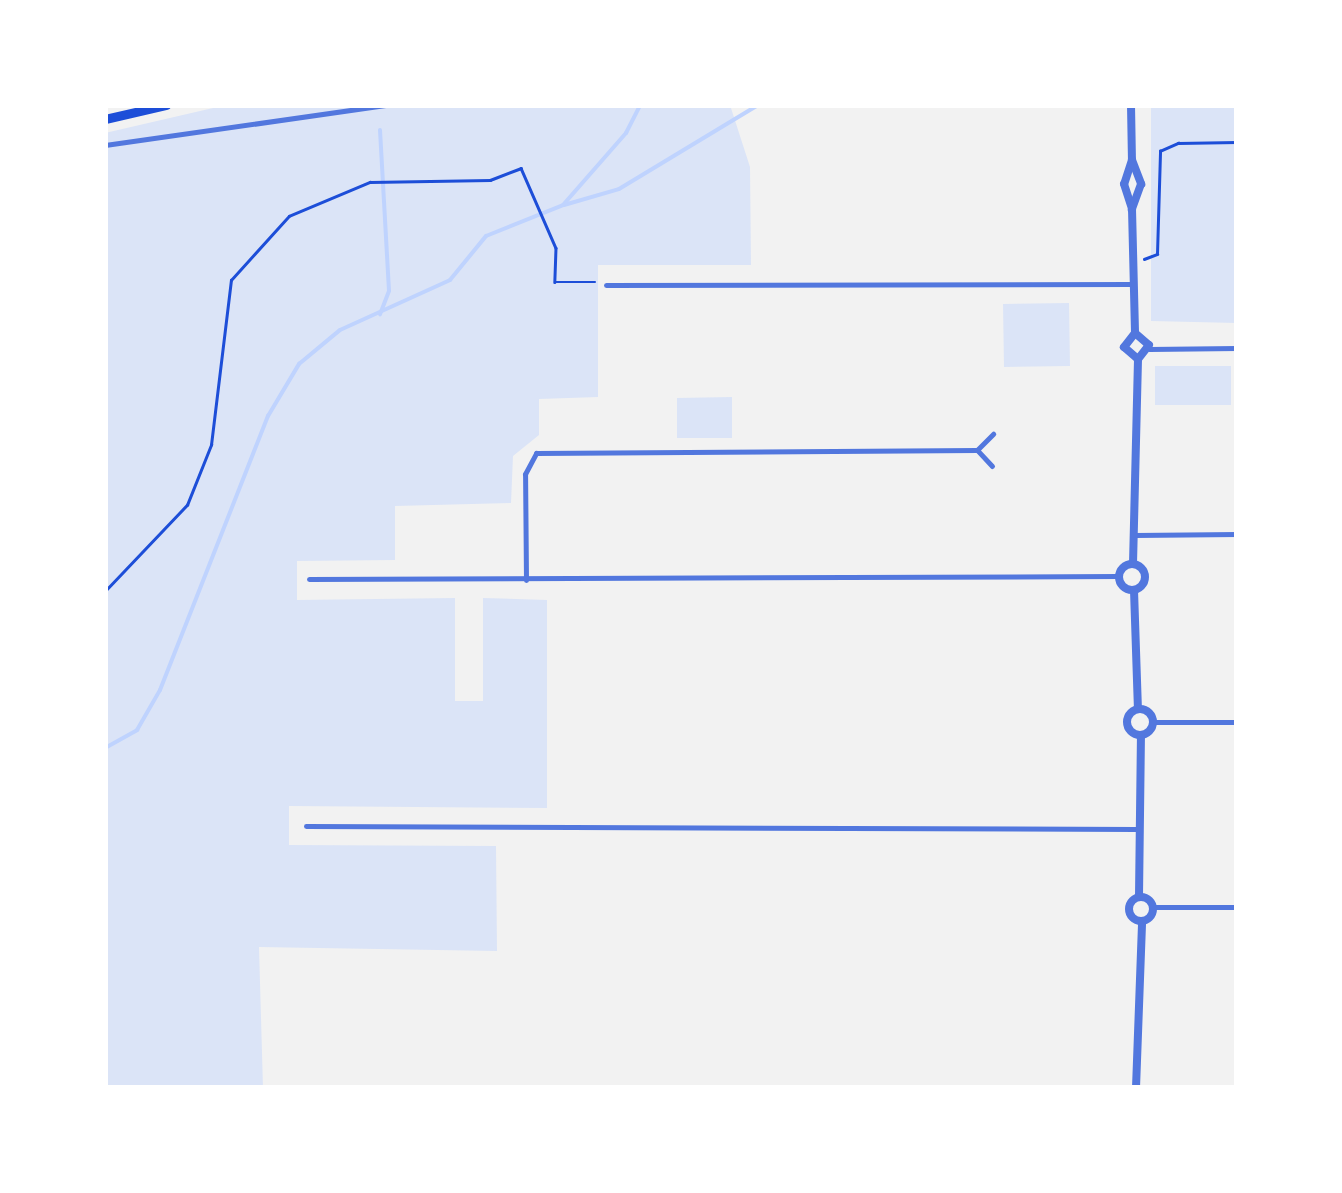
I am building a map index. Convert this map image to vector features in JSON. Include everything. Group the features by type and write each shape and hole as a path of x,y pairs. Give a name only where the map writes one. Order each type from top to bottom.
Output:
{"highway":[{"path":"105,119 166,105"}],"street":[{"path":"105,146 388,105"},
{"path":"1131,105 1132,160 1140,184 1132,209 1135,333 1124,348 1138,359"},
{"path":"1132,160 1124,184 1132,209"},
{"path":"606,285 1132,284"},
{"path":"1135,333 1146,338 1149,349"},
{"path":"1134,590 1145,579 1133,564 1138,359 1149,349 1237,348"},
{"path":"526,580 525,474 536,453 977,450 993,434"},
{"path":"977,450 992,466"},
{"path":"1134,535 1237,534"},
{"path":"309,579 1120,576 1133,564"},
{"path":"1120,576 1134,590 1138,709 1126,722 1141,735"},
{"path":"1138,709 1153,722 1237,722"},
{"path":"1142,921 1129,912 1139,896 1136,829 1141,735 1153,722"},
{"path":"306,826 1136,829"},
{"path":"1139,896 1153,907 1237,908"},
{"path":"1136,1088 1140,1077 1142,921 1153,907"},
{"path":"1140,1077 1145,1088"}],"path":[{"path":"1132,259 1157,254 1160,151 1178,142 1237,142"},
{"path":"105,591 172,527 202,473 219,406 228,291 236,270 289,216 325,196 376,182 490,180 521,168 550,231 556,282 606,285"}],"shaded area":[{"path":"226,105 730,105 750,167 751,265 598,265 598,397 539,399 539,435 513,456 511,503 395,506 395,560 297,561 297,600 455,598 455,701 483,701 483,598 547,600 547,808 289,806 289,845 496,846 497,951 259,947 263,1088 105,1088 105,133"},
{"path":"1151,105 1237,105 1237,323 1151,321"},
{"path":"1069,303 1070,366 1004,367 1003,304"},
{"path":"1155,366 1231,366 1231,405 1155,405"},
{"path":"732,397 732,438 677,438 677,398"}],"waterway":[{"path":"105,748 137,730 160,690 268,416 299,364 340,330 450,280 486,236 563,205 626,133 640,105"},
{"path":"564,205 619,189 758,105"},
{"path":"380,130 389,291 380,314"}]}
